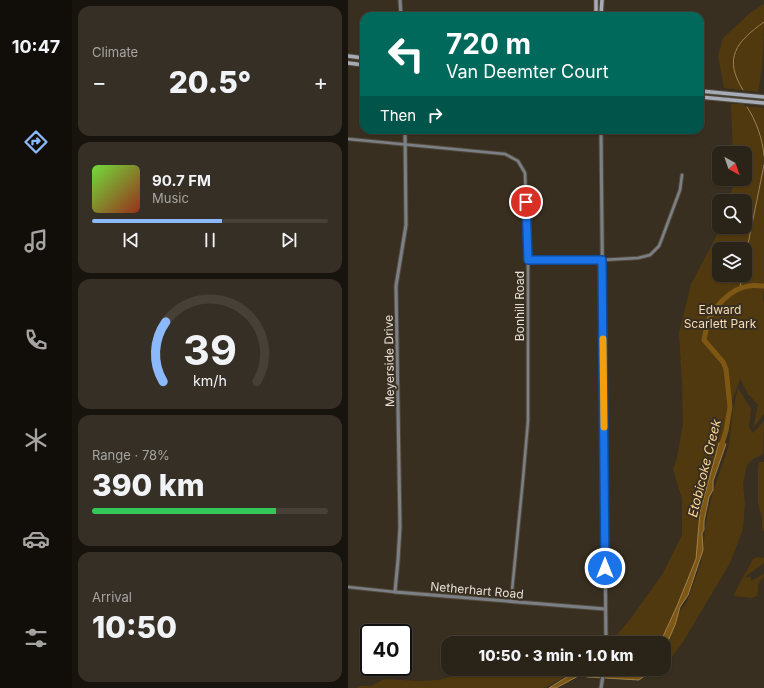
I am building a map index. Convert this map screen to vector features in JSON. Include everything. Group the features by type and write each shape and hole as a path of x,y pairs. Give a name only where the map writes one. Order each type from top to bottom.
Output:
{"main road":[{"path":"596,0 596,12"},
{"path":"601,12 602,0"},
{"path":"348,56 360,58"},
{"path":"348,63 360,64"},
{"path":"704,91 764,97"},
{"path":"733,100 734,94"},
{"path":"704,97 764,103"}],"street":[{"path":"400,0 401,12"},
{"name":"Meyerside Drive","path":"395,592 398,560 400,469 396,286 406,225 405,134"},
{"path":"601,134 606,636"},
{"name":"Bonhill Road","path":"348,139 505,154 518,161 525,174 528,260 528,421 510,601"},
{"path":"528,260 602,260 638,258 650,255 661,241 680,190 682,175"},
{"name":"Netherhart Road","path":"348,587 605,609"},
{"path":"601,688 603,676"}],"green space":[{"path":"764,4 763,59 758,92 724,88 718,56 723,38 750,13"},
{"name":"Edward Scarlett Park","path":"731,104 744,104 744,106 764,108 764,414 753,428 758,405 748,394 740,379 730,407 726,431 703,507 697,562 664,636 616,636 629,621 663,573 682,535 682,499 673,469 677,458 683,424 679,333 691,284 712,245 712,282 752,282 752,242 713,242 717,234 752,234 752,194 730,194 733,186 752,186 752,146 733,146"},
{"path":"738,388 751,409 749,427 753,433 764,421 763,454 753,459 747,465 743,483 745,504 743,529 730,563 683,642 671,658 671,636 668,636 677,616 687,602 701,563 707,516 713,492 729,445 733,410"},
{"path":"759,462 764,462 764,531 762,530 762,517 758,504"},
{"path":"757,557 764,558 764,563 746,576 747,578 750,576 751,581 764,574 764,577 758,584 757,596 752,598 735,596 734,594 753,559"},
{"path":"453,676 566,676 544,688 358,688 360,686 371,686 384,679 417,681 439,680"},
{"path":"609,676 642,676 641,677"}],"shaded area":[{"name":"Etobicoke Creek","path":"719,443 726,444 713,481 713,490 709,497 704,521 704,530 702,533 703,550 688,595 680,607 670,636 663,636 696,559 700,512"},
{"path":"568,676 578,676 556,688 549,688"},
{"path":"584,676 644,676 639,680"}],"waterway":[{"path":"743,90 737,79 733,60 740,44 754,29 764,22"},
{"path":"747,107 758,130 764,156"},
{"path":"748,242 764,165"},
{"path":"740,288 741,282"},
{"name":"Etobicoke Creek","path":"720,450 726,431 730,407 726,369 723,362 704,340 707,325 713,312 729,295 742,288 764,286"}],"slow traffic":[{"path":"603,339 604,427"}],"route":[{"path":"526,202 528,260 602,260 605,568"}]}
